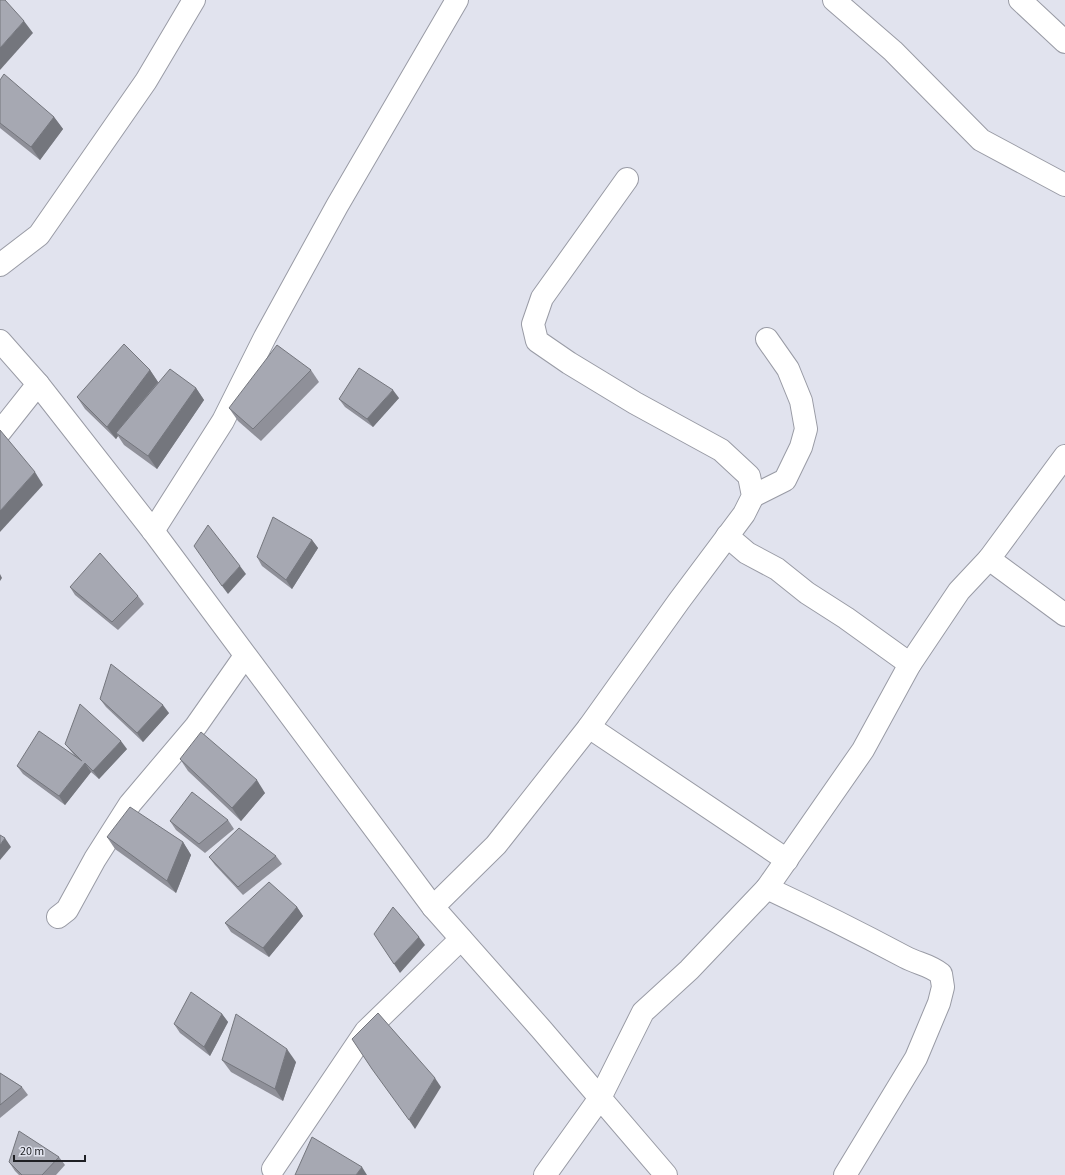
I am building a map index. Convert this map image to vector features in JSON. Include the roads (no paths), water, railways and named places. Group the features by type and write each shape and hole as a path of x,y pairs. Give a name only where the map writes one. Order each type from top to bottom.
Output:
{"street":[{"path":"0,265 39,235 146,81 194,0"},
{"path":"152,531 223,421 265,337 337,206 457,0"},
{"path":"834,0 893,51 981,140 1065,185"},
{"path":"1020,0 1065,42"},
{"path":"627,179 542,298 533,324 537,340 569,363 621,395 721,450 749,476 753,496"},
{"path":"433,907 496,845 589,727 744,514 753,496 785,480 801,447 806,428 801,401 788,369 767,339"},
{"path":"0,341 38,384 152,531 433,907 666,1175"},
{"path":"0,432 38,384"},
{"path":"545,1175 600,1098 643,1012 689,970 767,888 863,750 910,664 959,591 989,559 1065,456"},
{"path":"727,536 747,553 777,568 807,593 846,618 910,664"},
{"path":"989,559 1065,615"},
{"path":"58,917 67,910 95,859 130,804 196,726 245,656"},
{"path":"589,727 787,860"},
{"path":"767,888 822,914 912,961 931,966 941,974 943,987 939,1003 916,1058 845,1175"},
{"path":"272,1170 366,1031 461,939"}]}
